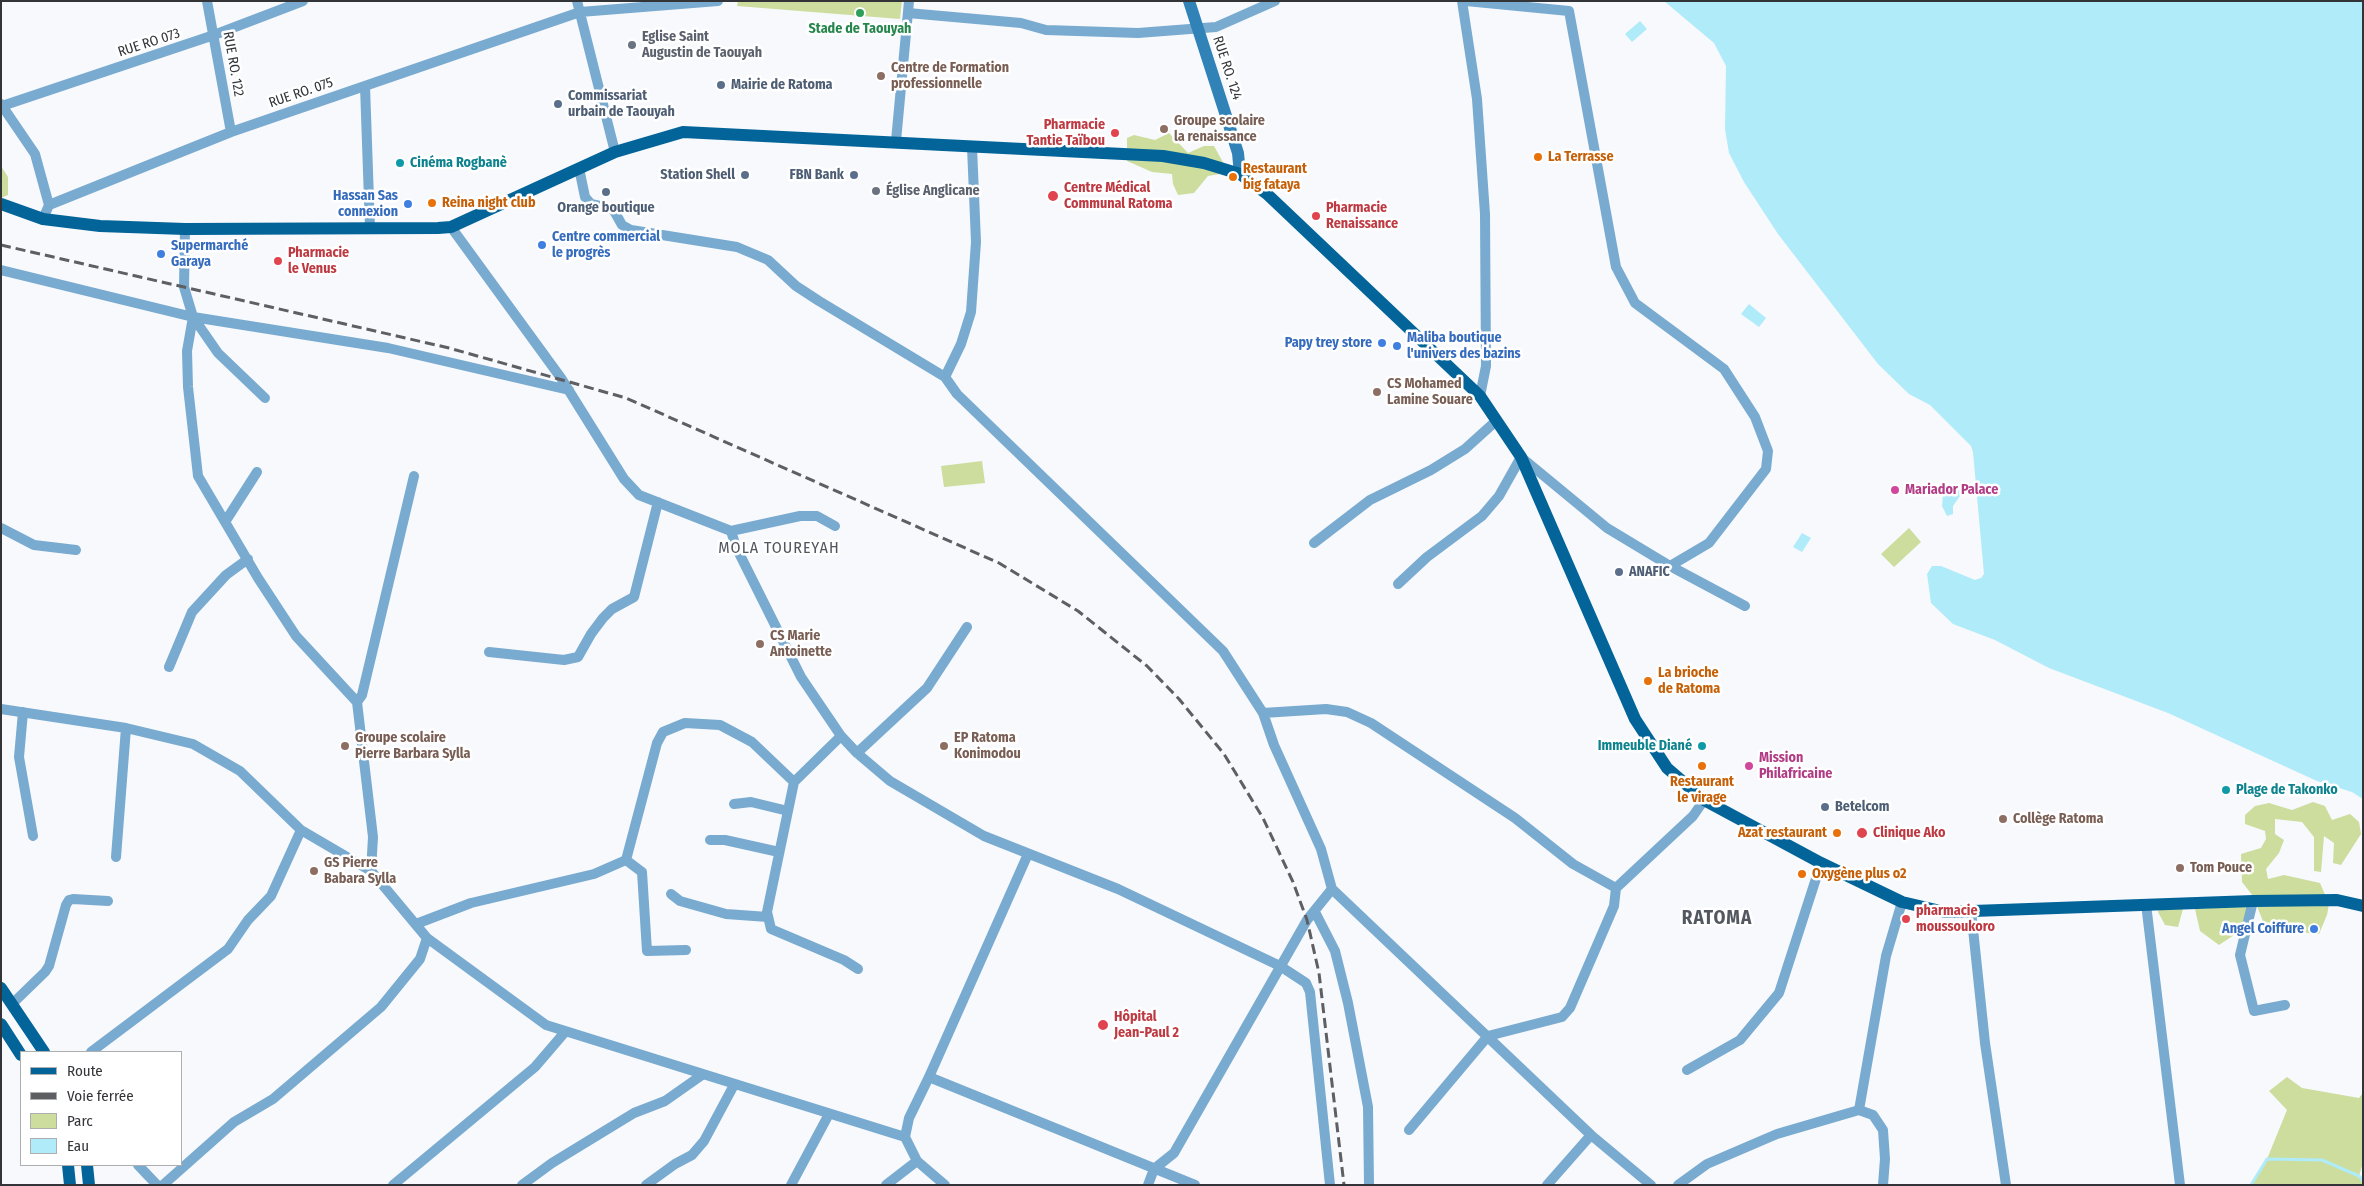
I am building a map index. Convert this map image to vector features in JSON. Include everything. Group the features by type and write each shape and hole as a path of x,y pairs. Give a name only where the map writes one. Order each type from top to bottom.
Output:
{"main road":[{"path":"1,204 43,218 100,226 185,228 451,226 615,152 683,132 896,141 972,147 1163,156 1204,163 1240,174 1267,194 1480,396 1521,457 1635,719 1667,768 1704,800 1821,862 1902,902 1945,912 2253,901 2337,900 2363,906"},
{"path":"1,988 13,1003 43,1051"},
{"path":"1,1024 20,1053"},
{"path":"68,1166 70,1185"},
{"path":"87,1166 89,1185"}],"street":[{"name":"RUE RO. 122","path":"206,1 231,132"},
{"name":"RUE RO 073","path":"2,105 214,36 303,1"},
{"path":"577,1 615,152"},
{"name":"RUE RO. 075","path":"49,205 231,132 580,12 718,1"},
{"path":"896,141 909,1"},
{"name":"RUE RO. 124","path":"1189,1 1238,153 1240,174"},
{"path":"908,13 1022,23 1046,30 1138,33 1216,27 1276,1"},
{"path":"1480,396 1486,366 1485,214 1477,100 1464,1 1569,11 1616,267 1635,303 1724,369 1755,417 1768,451 1766,469 1709,543 1670,566"},
{"path":"365,86 370,228"},
{"path":"2,105 35,154 49,205 43,218"},
{"path":"945,377 961,344 971,312 976,242 972,147"},
{"path":"579,168 586,198 591,204 613,209 622,225 632,230 737,247 768,260 796,286 945,377 957,394 1223,651 1263,713 1274,745 1321,849 1332,890 1591,1135 1651,1185"},
{"path":"451,226 568,390 624,479 639,495 731,530 800,516 817,516 835,526"},
{"path":"185,228 184,287 194,316 218,353 265,398"},
{"path":"1,270 194,316 388,348 568,390"},
{"path":"194,316 187,351 187,369 198,476 296,636 357,702 373,837 371,871"},
{"path":"1314,543 1370,500 1431,470 1465,449 1496,421"},
{"path":"1398,584 1427,557 1482,516 1499,496 1521,457 1607,528 1670,566 1745,606"},
{"path":"225,522 257,472"},
{"path":"357,702 362,695 414,476"},
{"path":"488,652 564,660 578,657 603,618 612,609 634,597 658,502"},
{"path":"1,528 34,544 76,550"},
{"path":"731,530 736,547 802,677 841,736 857,753 890,781 940,812 984,836 1118,889 1280,966 1300,978 1306,984 1310,992 1330,1185"},
{"path":"168,667 192,612 226,575 248,559"},
{"path":"857,753 927,688 967,627"},
{"path":"1,709 126,728 193,744 240,771 301,830 371,871 428,938 546,1025 905,1137"},
{"path":"1263,713 1326,709 1347,712 1371,723 1514,818 1573,864 1616,888"},
{"path":"23,712 19,757 33,836"},
{"path":"626,860 657,743 664,732 685,723 720,725 752,742 794,782"},
{"path":"116,857 126,728"},
{"path":"841,736 794,782 767,912 772,929 844,960 858,970"},
{"path":"1409,1130 1488,1036 1562,1017 1570,1008 1614,906 1616,888 1693,816 1704,800"},
{"path":"734,804 751,802 788,811"},
{"path":"92,1051 228,948 248,920 271,896 301,830"},
{"path":"710,840 725,840 780,852"},
{"path":"945,1185 917,1161 905,1137 909,1118 930,1078 1028,854"},
{"path":"416,924 471,904 594,874 626,860"},
{"path":"626,860 642,872 647,951 686,950"},
{"path":"1687,1070 1740,1040 1779,993 1821,862"},
{"path":"1148,1185 1154,1169 1174,1152 1307,920 1332,890"},
{"path":"672,894 680,902 726,914 768,917"},
{"path":"13,1003 49,966 69,900 73,898 108,901"},
{"path":"2253,901 2240,955 2254,1011 2284,1005"},
{"path":"1859,1110 1886,956 1902,902"},
{"path":"2146,904 2180,1185"},
{"path":"1971,910 1985,1043 2006,1185"},
{"path":"1315,912 1335,951 1348,1003 1368,1107 1369,1185"},
{"path":"163,1185 234,1122 273,1099 381,1007 420,959 428,938"},
{"path":"393,1185 535,1067 564,1032"},
{"path":"522,1185 552,1163 634,1113 664,1101 702,1075"},
{"path":"930,1078 1195,1185"},
{"path":"646,1185 675,1164 692,1155 704,1142 734,1085"},
{"path":"1678,1185 1707,1164 1777,1134 1859,1110 1872,1115 1883,1130 1885,1159 1883,1185"},
{"path":"791,1185 829,1114"},
{"path":"1547,1185 1591,1135"},
{"path":"886,1185 917,1161"},
{"path":"139,1166 158,1185"}],"green space":[{"name":"Stade de Taouyah","path":"738,1 902,1 900,19 737,6"},
{"path":"1169,133 1188,153 1204,146 1214,146 1224,164 1220,174 1208,176 1194,193 1178,195 1173,184 1172,174 1152,172 1127,161 1127,138 1134,135 1155,140"},
{"path":"1,166 8,177 8,195 1,198"},
{"path":"982,461 985,483 944,487 941,466"},
{"path":"1909,528 1921,542 1894,567 1881,554"},
{"path":"2313,802 2325,806 2332,820 2350,814 2359,822 2361,834 2341,865 2333,863 2334,843 2324,836 2321,872 2314,871 2314,837 2302,822 2275,819 2275,834 2284,840 2279,853 2266,869 2268,879 2284,875 2320,883 2329,904 2327,915 2319,934 2266,929 2253,896 2242,882 2241,854 2261,848 2266,839 2265,831 2245,824 2245,815 2255,806 2269,803 2292,810"},
{"path":"2162,900 2183,909 2178,927 2165,925 2158,912"},
{"path":"2248,906 2247,916 2237,933 2219,945 2200,931 2195,909"},
{"path":"2287,1077 2302,1088 2359,1098 2363,1093 2363,1163 2359,1176 2363,1185 2251,1185 2267,1159 2287,1110 2269,1091"}],"water":[{"path":"1664,1 2363,1 2363,799 2352,792 2317,781 2168,713 2049,668 1995,640 1953,624 1931,603 1927,574 1932,566 1941,566 1975,580 1981,578 1984,574 1971,446 1930,405 1909,394 1878,364 1778,234 1744,182 1729,153 1725,129 1726,66 1714,43"},
{"path":"1640,21 1647,29 1632,42 1625,34"},
{"path":"1749,304 1766,318 1759,327 1741,314"},
{"path":"1956,484 1962,493 1953,506 1953,514 1947,516 1942,506 1943,495 1947,487"},
{"path":"1802,533 1811,538 1802,552 1793,547"}],"waterway":[{"path":"2251,1185 2267,1159 2322,1160 2359,1176 2363,1181"}],"railway":[{"path":"1,245 449,348 626,398 999,563 1078,611 1147,666 1179,699 1224,754 1263,818 1293,882 1307,920 1319,973 1344,1185"}],"place":[{"name":"Stade de Taouyah","path":"860,13"},
{"name":"Eglise Saint Augustin de Taouyah","path":"632,45"},
{"name":"Centre de Formation professionnelle","path":"881,76"},
{"name":"Mairie de Ratoma","path":"721,85"},
{"name":"Commissariat urbain de Taouyah","path":"558,104"},
{"name":"Groupe scolaire la renaissance","path":"1164,129"},
{"name":"Pharmacie Tantie Taïbou","path":"1115,133"},
{"name":"La Terrasse","path":"1538,157"},
{"name":"Cinéma Rogbanè","path":"400,163"},
{"name":"Station Shell","path":"745,175"},
{"name":"FBN Bank","path":"854,175"},
{"name":"Restaurant big fataya","path":"1233,177"},
{"name":"Église Anglicane","path":"876,191"},
{"name":"Orange boutique","path":"606,192"},
{"name":"Centre Médical Communal Ratoma","path":"1053,196"},
{"name":"Reina night club","path":"432,203"},
{"name":"Hassan Sas connexion","path":"408,204"},
{"name":"Pharmacie Renaissance","path":"1316,216"},
{"name":"Centre commercial le progrès","path":"542,245"},
{"name":"Supermarché Garaya","path":"161,254"},
{"name":"Pharmacie le Venus","path":"278,261"},
{"name":"Papy trey store","path":"1382,343"},
{"name":"Maliba boutique l'univers des bazins","path":"1397,346"},
{"name":"CS Mohamed Lamine Souare","path":"1377,392"},
{"name":"Mariador Palace","path":"1895,490"},
{"name":"ANAFIC","path":"1619,572"},
{"name":"CS Marie Antoinette","path":"760,644"},
{"name":"La brioche de Ratoma","path":"1648,681"},
{"name":"Groupe scolaire Pierre Barbara Sylla","path":"345,746"},
{"name":"EP Ratoma Konimodou","path":"944,746"},
{"name":"Immeuble Diané","path":"1702,746"},
{"name":"Restaurant le virage","path":"1702,766"},
{"name":"Mission Philafricaine","path":"1749,766"},
{"name":"Plage de Takonko","path":"2226,790"},
{"name":"Betelcom","path":"1825,807"},
{"name":"Collège Ratoma","path":"2003,819"},
{"name":"Azat restaurant","path":"1837,833"},
{"name":"Clinique Ako","path":"1862,833"},
{"name":"Tom Pouce","path":"2180,868"},
{"name":"GS Pierre Babara Sylla","path":"314,871"},
{"name":"Oxygène plus o2","path":"1802,874"},
{"name":"pharmacie moussoukoro","path":"1906,919"},
{"name":"Angel Coiffure","path":"2314,929"},
{"name":"Hôpital Jean-Paul 2","path":"1103,1025"}],"district":[{"name":"MOLA TOUREYAH","path":"779,549"},
{"name":"RATOMA","path":"1717,919"}]}
